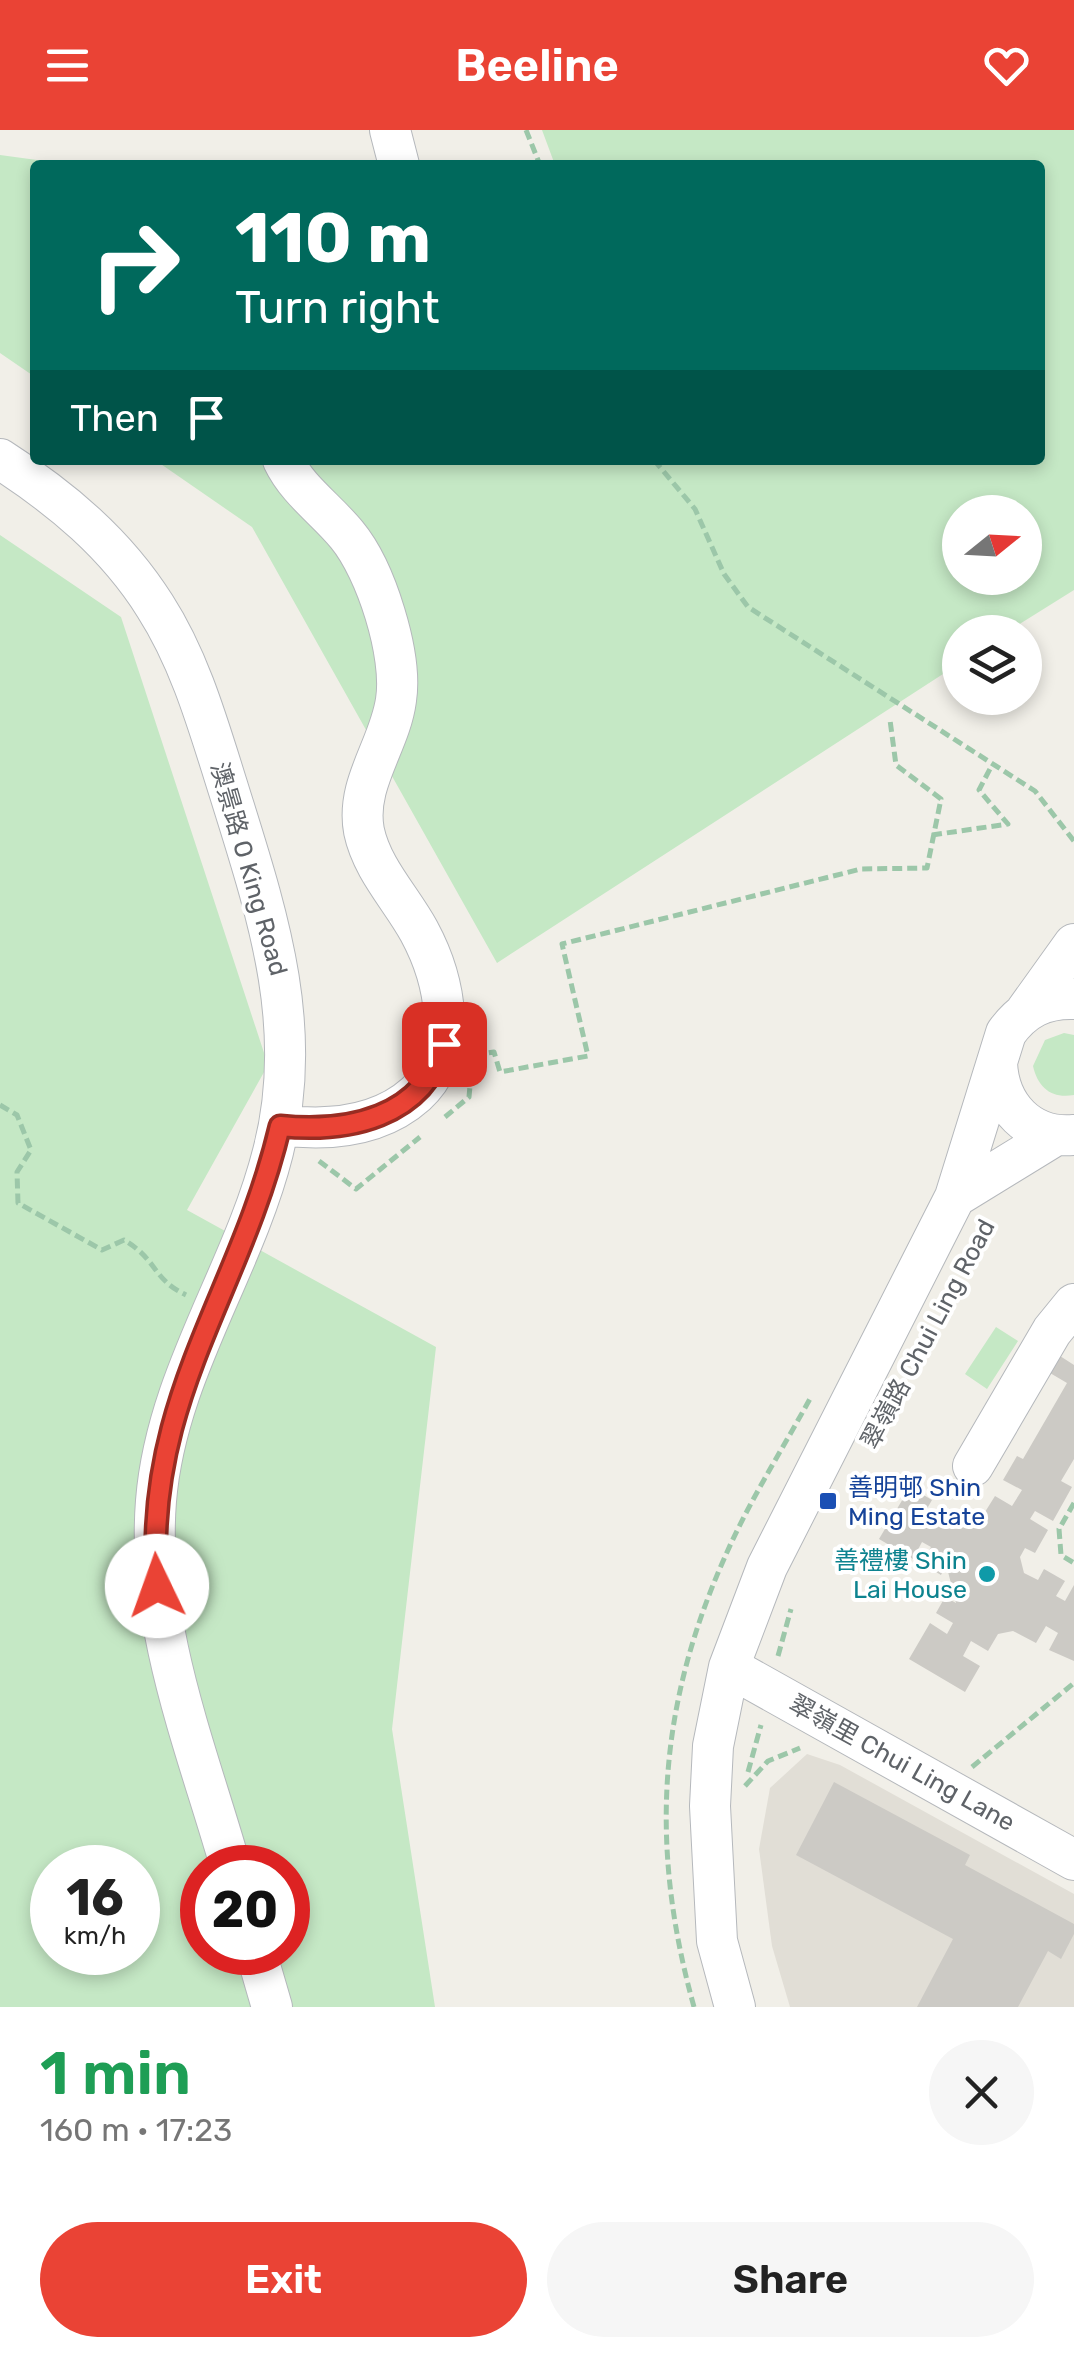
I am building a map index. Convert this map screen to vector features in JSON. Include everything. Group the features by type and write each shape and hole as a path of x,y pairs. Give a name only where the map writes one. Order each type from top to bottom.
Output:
{"street":[{"path":"390,130 398,160"},
{"name":"澳景路 O King Road","path":"0,460 60,501 122,561 156,607 192,680 278,961 287,1047 280,1126 257,1205 216,1302 166,1439 156,1498 155,1557 168,1646 225,1845"},
{"path":"280,1126 321,1130 358,1124 406,1102 436,1068 445,1033 430,957 375,861 363,827 364,792 396,701 394,652 358,550 287,465"},
{"name":"翠嶺路 Chui Ling Road","path":"735,2007 717,1941 710,1806 712,1746 729,1667 768,1567 955,1197 1006,1033 1074,944"},
{"path":"1026,1010 1056,999 1074,999"},
{"name":"翠嶺路 Chui Ling Road","path":"997,1063 1000,1088 1012,1110 1032,1127 1065,1135"},
{"name":"翠嶺路 Chui Ling Road","path":"955,1197 1065,1135"},
{"path":"974,1466 1052,1331 1074,1304"},
{"name":"翠嶺里 Chui Ling Lane","path":"729,1667 1074,1860"},
{"path":"263,1975 272,2007"}],"path":[{"path":"526,130 538,160"},
{"path":"658,465 694,509 724,574 748,607 1036,792 1071,831 1074,841"},
{"path":"441,1120 469,1098 472,1055 494,1052 500,1072 588,1056 562,944 862,870 927,868 941,799 896,765 890,720"},
{"path":"932,835 1008,824 979,790 992,765"},
{"path":"0,1105 18,1116 31,1150 17,1172 18,1202 102,1250 124,1240 149,1255 164,1285 190,1298 216,1302"},
{"path":"317,1159 356,1188 427,1132"},
{"path":"1074,1503 1059,1529 1061,1555 1074,1563"},
{"path":"746,1800 748,1771 794,1598"},
{"path":"966,1773 1074,1683"}],"shaded area":[{"path":"807,1754 840,1765 1074,1894 1074,2007 790,2007 772,1946 759,1849 770,1788"}],"green space":[{"path":"542,130 1074,130 1074,590 1034,615 942,615 942,675 497,963 252,527 162,465 1045,465 1045,160 553,160"},
{"path":"0,155 37,160 30,160 30,374 0,353"},
{"path":"0,535 121,617 268,1065 187,1210 436,1347 392,1729 435,2007 0,2007"},
{"path":"1064,1033 1074,1035 1074,1095 1066,1096 1047,1090 1033,1066 1045,1040"},
{"path":"996,1327 1018,1341 987,1389 965,1374"}],"building":[{"name":"善禮樓 Shin Lai House","path":"1060,1356 1074,1365 1074,1459 1061,1481 1072,1487 1053,1521 1035,1511 1030,1519 1048,1530 1035,1553 1025,1548 1020,1557 1024,1573 1038,1580 1044,1569 1065,1581 1056,1596 1065,1601 1074,1585 1074,1661 1049,1650 1058,1633 1046,1626 1036,1643 1013,1631 998,1634 988,1651 971,1641 963,1656 980,1666 965,1692 909,1659 930,1623 947,1634 953,1623 936,1613 945,1597 956,1603 946,1564 941,1575 921,1563 931,1547 922,1542 913,1559 879,1539 910,1487 932,1500 921,1519 934,1526 945,1508 971,1523 980,1520 995,1496 1012,1506 1022,1490 1003,1480 1017,1456 1023,1459 1067,1383 1050,1373"},
{"path":"834,1782 970,1855 965,1865 1074,1924 1074,1934 1061,1959 1048,1951 1018,2007 917,2007 953,1939 796,1855"}],"place":[{"name":"善明邨 Shin Ming Estate","path":"828,1501"},
{"name":"善禮樓 Shin Lai House","path":"987,1574"}],"route":[{"path":"157,1586 154,1530 166,1439 198,1344 257,1205 280,1126 321,1130 358,1124 382,1115 419,1091 436,1068 444,1044"}]}
